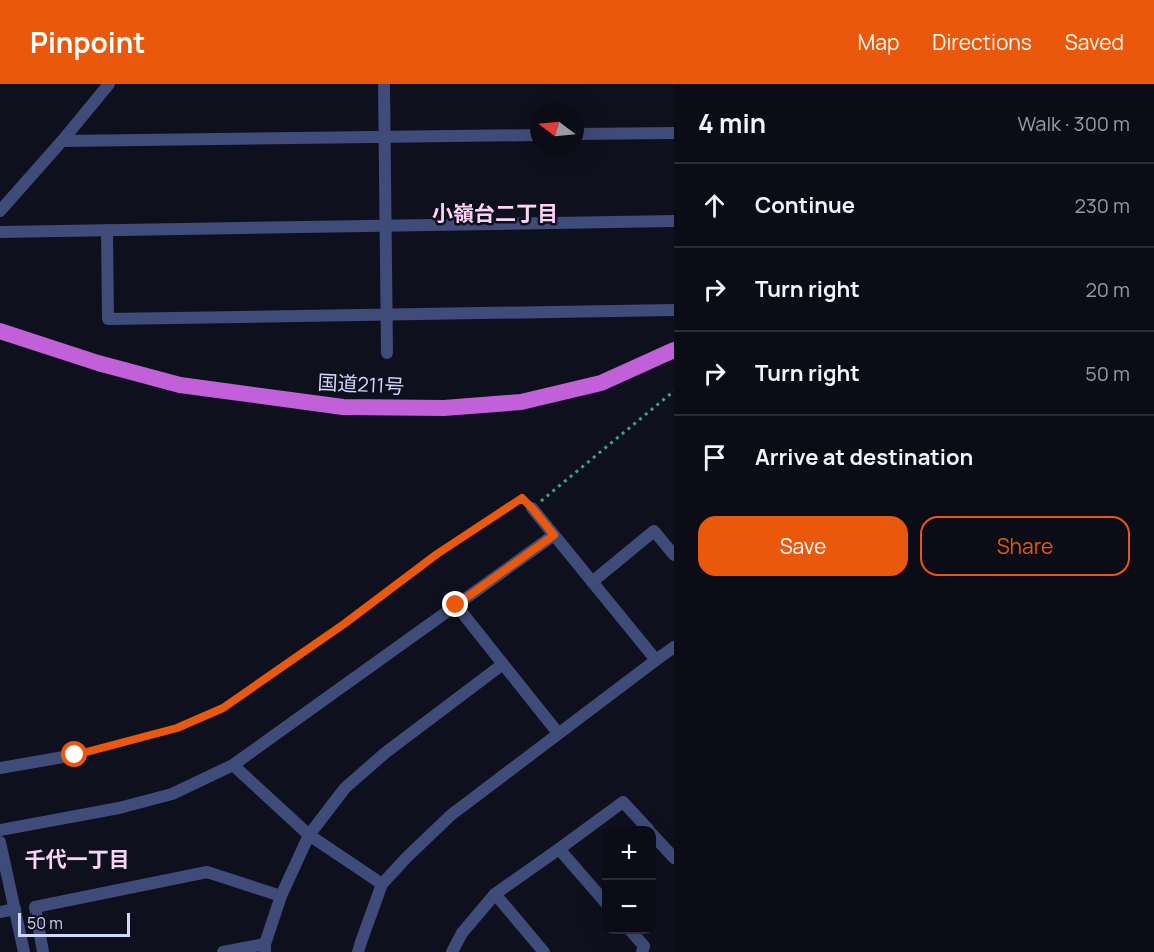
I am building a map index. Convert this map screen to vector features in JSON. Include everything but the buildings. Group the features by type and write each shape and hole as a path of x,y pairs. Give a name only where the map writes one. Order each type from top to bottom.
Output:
{"highway":[{"name":"国道211号","path":"0,329 98,363 180,385 343,407 444,408 521,402 601,383 674,350"}],"street":[{"path":"0,211 109,84"},
{"path":"384,84 387,353"},
{"path":"584,134 674,133"},
{"path":"62,141 530,135"},
{"path":"0,232 674,221"},
{"path":"107,230 108,319 674,310"},
{"path":"532,508 656,660"},
{"path":"592,582 654,531 674,555"},
{"path":"0,830 120,808 172,794 233,765 554,535"},
{"path":"456,605 558,733"},
{"path":"358,952 382,884 451,814 674,647"},
{"path":"223,952 265,948 281,896 309,835 345,788 385,753 503,664"},
{"path":"0,768 75,755"},
{"path":"233,765 309,835 382,884"},
{"path":"452,952 462,933 495,894 622,802 644,826"},
{"path":"656,838 674,858"},
{"path":"0,842 24,952"},
{"path":"559,849 602,898"},
{"path":"43,952 35,907 207,872 281,896"},
{"path":"495,894 544,952"},
{"path":"0,912 15,909"},
{"path":"634,934 644,946 642,952"}],"path":[{"path":"75,755 177,728 223,708 344,624 437,554 522,498 532,508 674,391"}],"district":[{"name":"小嶺台二丁目","path":"495,213"},
{"name":"千代一丁目","path":"77,859"}],"route":[{"path":"75,755 177,728 223,708 344,624 437,554 522,498 554,535 456,605"}]}
